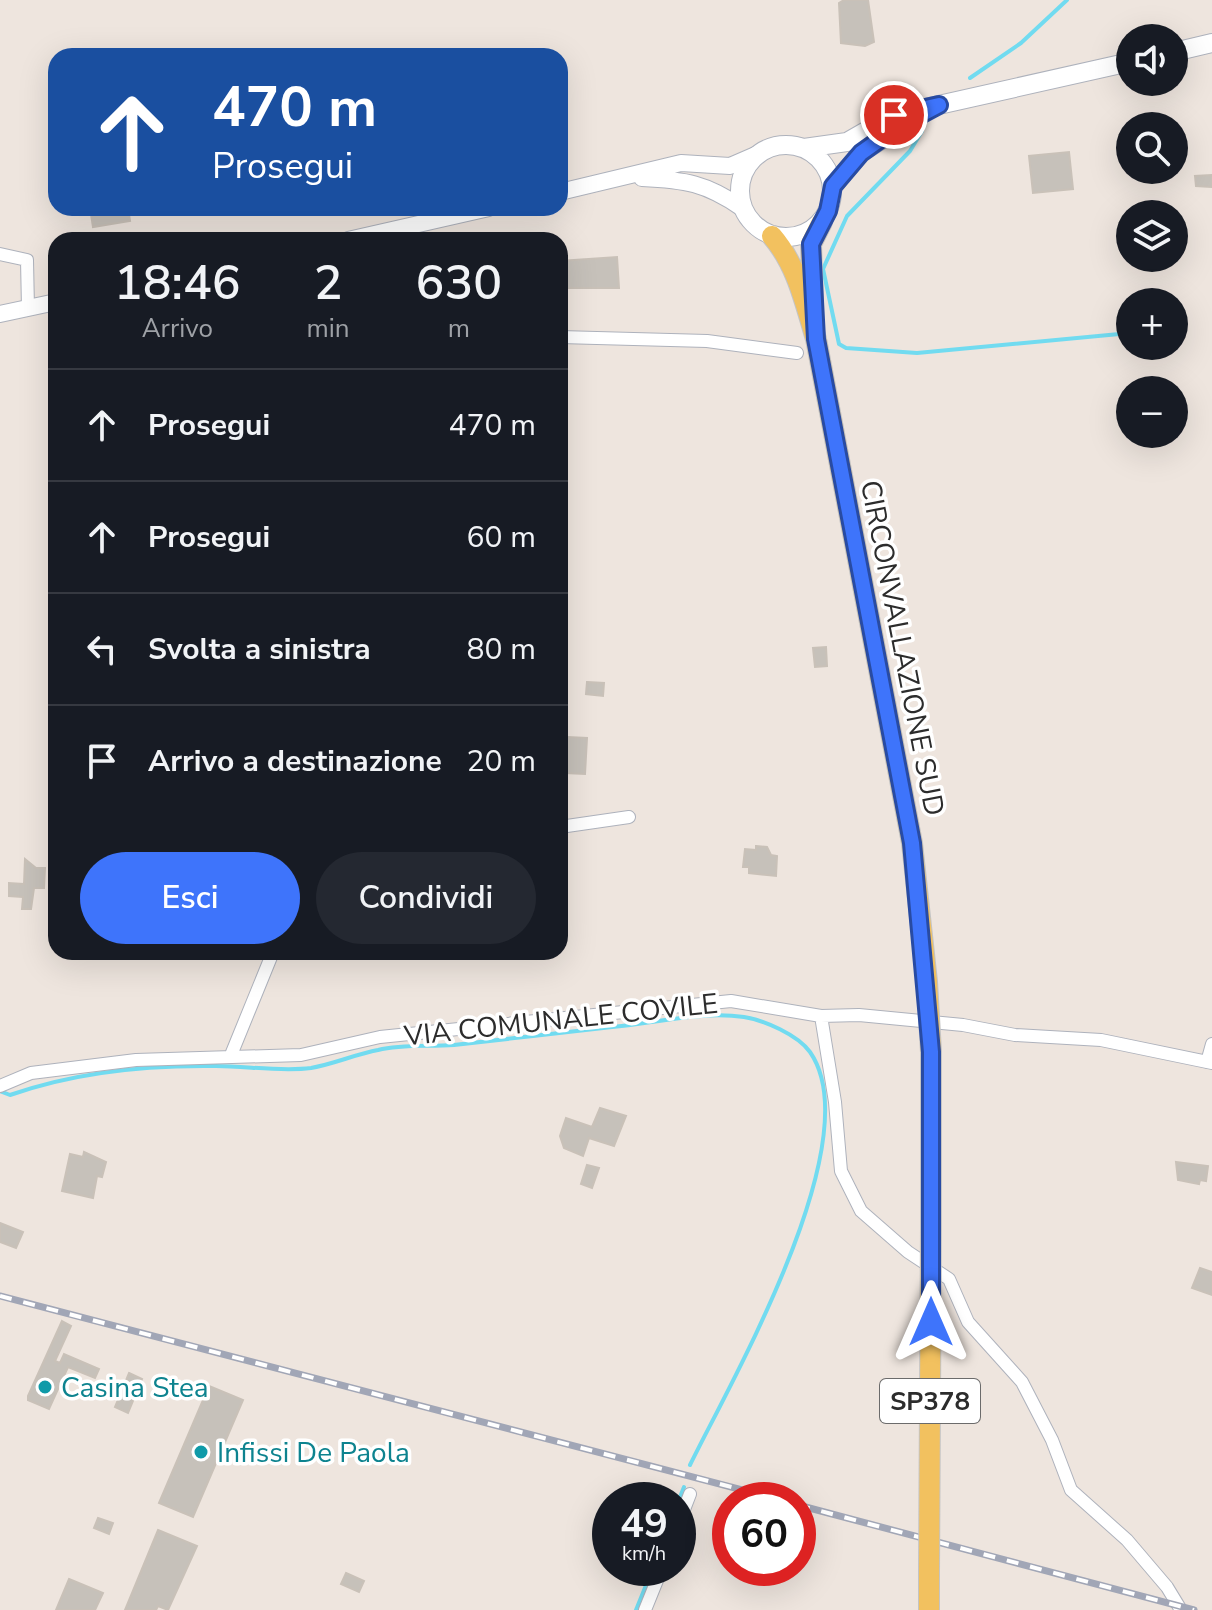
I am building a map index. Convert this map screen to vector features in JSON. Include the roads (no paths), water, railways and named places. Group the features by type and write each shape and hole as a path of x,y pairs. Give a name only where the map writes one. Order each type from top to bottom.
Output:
{"main road":[{"path":"1188,49 1212,43"},
{"path":"742,208 742,177 760,153 785,145 804,148 847,142 894,115 1116,65"},
{"path":"804,148 823,163 833,186 861,153 896,128 939,105"},
{"name":"SP378","path":"816,339 811,244 828,211 833,186"},
{"name":"CIRCONVALLAZIONE SUD","path":"742,208 749,220 772,236 785,251 798,279 816,339 912,843 931,1052 929,1610"},
{"path":"772,236 799,236 822,222"}],"street":[{"path":"568,190 681,163 730,166 760,153"},
{"path":"625,177 689,180 719,192 742,208"},
{"path":"383,232 454,216"},
{"path":"0,254 27,260 28,308"},
{"path":"0,314 48,304"},
{"path":"568,337 707,341 797,353"},
{"path":"568,826 629,817"},
{"path":"231,1055 270,960"},
{"name":"VIA COMUNALE COVILE","path":"3,1084 31,1073 136,1060 301,1055 380,1037 692,1003 755,1004 821,1016 859,1015 963,1025 1015,1035 1101,1040 1210,1062"},
{"path":"821,1016 835,1102 841,1171 861,1211 908,1252 949,1279 968,1322 1022,1382 1052,1440 1071,1490 1127,1540 1167,1587 1181,1610"},
{"path":"1210,1062 1212,1044"},
{"path":"645,1610 655,1586"}],"waterway":[{"path":"970,78 1021,43 1067,0"},
{"path":"922,131 910,151 847,216 823,269 839,344 846,348 917,353 1116,334"},
{"path":"0,1091 10,1095 86,1075 138,1069 190,1066 311,1068 387,1048 454,1045 695,1016 744,1017 780,1029 810,1052 824,1092 823,1142 810,1199 788,1260 762,1321 690,1465"},
{"path":"636,1610 646,1586"}],"railway":[{"path":"0,1296 712,1482"},
{"path":"816,1510 1194,1610"}],"place":[{"name":"Casina Stea","path":"45,1387"},
{"name":"Infissi De Paola","path":"201,1452"}]}
